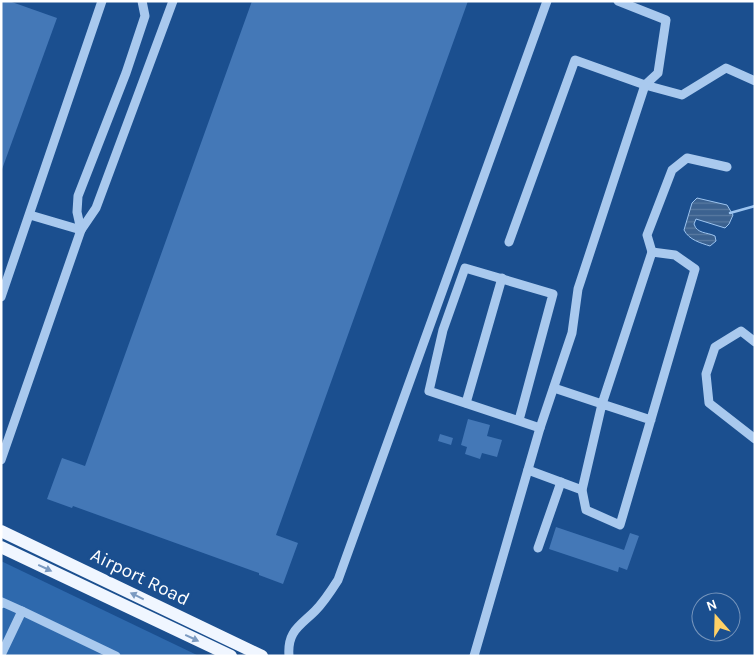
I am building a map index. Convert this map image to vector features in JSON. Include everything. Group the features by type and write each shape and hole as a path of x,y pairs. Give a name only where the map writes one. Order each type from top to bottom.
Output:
{"main road":[{"name":"Airport Road","path":"1,531 262,656"},
{"name":"Airport Road","path":"1,547 231,656"}],"street":[{"path":"1,297 102,1"},
{"path":"81,230 77,212 78,196 126,73 145,16 142,1"},
{"path":"1,460 4,440 81,230 96,208 173,1"},
{"path":"289,656 289,646 296,627 328,597 338,580 547,1"},
{"path":"474,656 540,428 572,333 578,289 645,85 658,73 666,20 618,1"},
{"path":"509,242 575,60 682,96 726,68 755,81"},
{"path":"652,252 674,255 695,269 620,525 586,510 582,490 602,404 652,252 647,235 672,170 686,158 727,167"},
{"path":"30,215 81,230"},
{"path":"519,420 553,294 465,268 443,330 429,391 540,428"},
{"path":"466,403 502,278"},
{"path":"755,342 741,331 715,347 706,374 709,404 755,439"},
{"path":"554,388 651,420"},
{"path":"528,470 582,490"},
{"path":"538,548 561,482"},
{"path":"1,604 2,602 22,611 116,656"},
{"path":"1,655 22,611"}],"shaded area":[{"path":"697,198 727,205 733,215 725,228 696,219 694,224 697,230 715,236 716,241 710,246 692,239 684,230 692,203"},
{"path":"1,561 199,656 1,656"}],"building":[{"path":"1,1 9,1 57,18 1,172"},
{"path":"252,1 468,1 276,535 298,543 283,584 259,575 259,573 73,506 72,508 47,499 62,458 85,466"},
{"path":"468,419 490,425 487,436 502,440 497,457 482,453 480,459 465,454 467,447 461,445"},
{"path":"440,434 453,438 451,445 438,441"},
{"path":"556,527 624,550 630,533 639,536 627,570 619,567 618,572 549,549"}],"waterway":[{"path":"730,213 755,206"}]}
